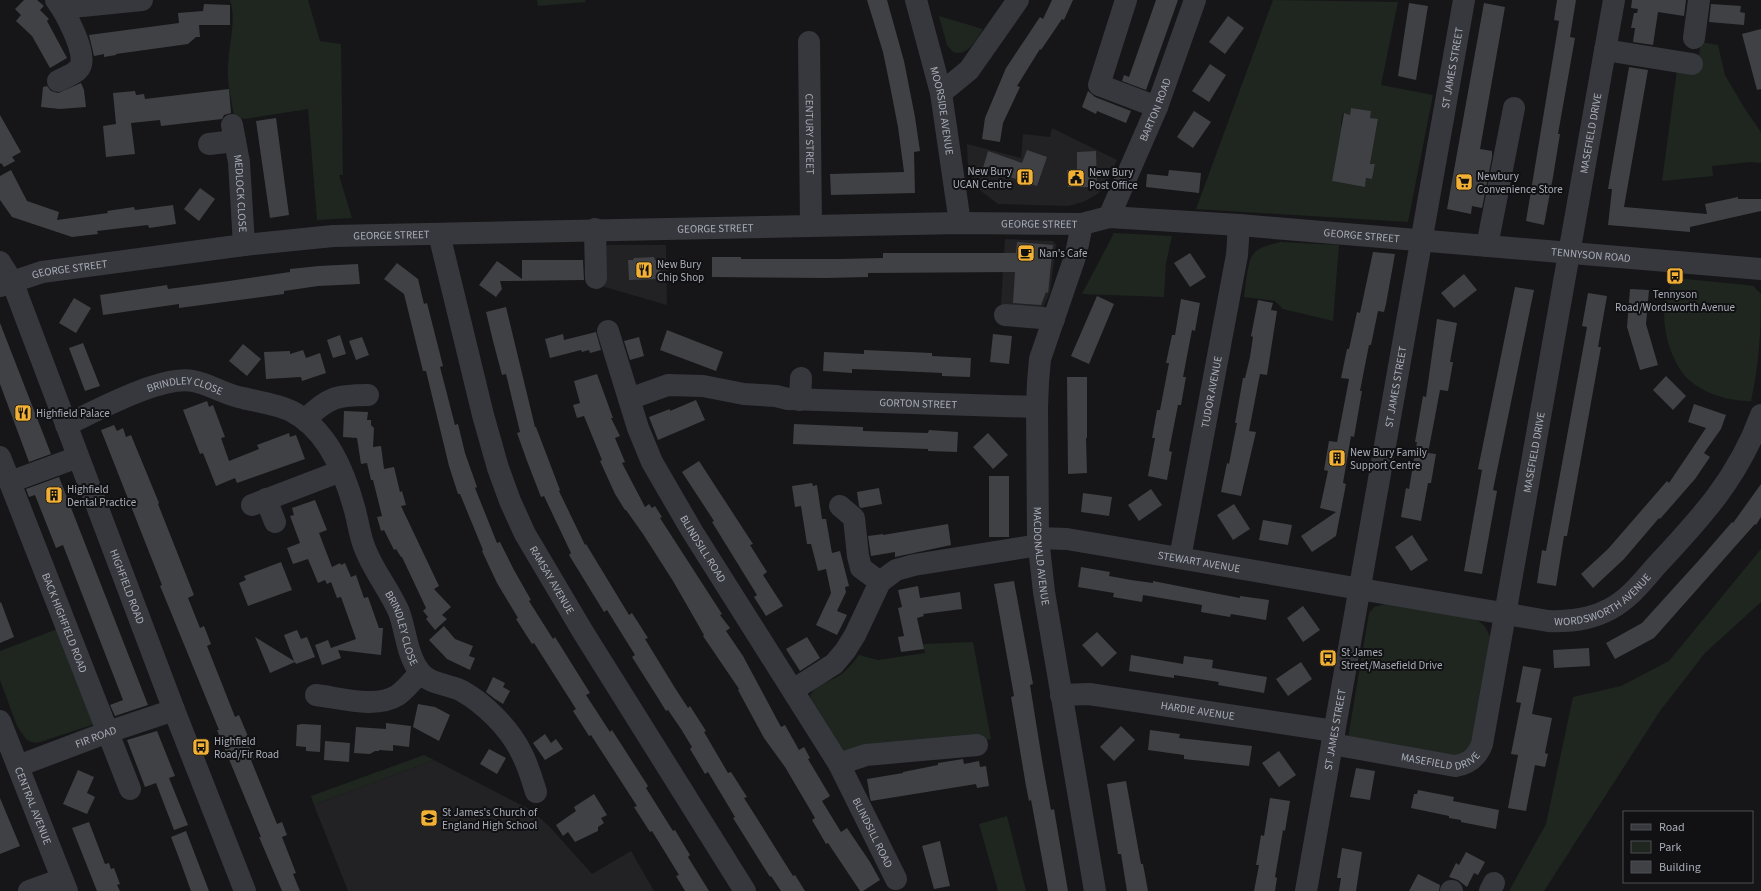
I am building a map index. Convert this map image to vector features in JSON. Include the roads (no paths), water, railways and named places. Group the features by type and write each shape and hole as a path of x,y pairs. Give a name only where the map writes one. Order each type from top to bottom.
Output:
{"street":[{"path":"58,81 78,70 81,66 82,58 76,37 59,4 142,0"},
{"name":"MOORSIDE AVENUE","path":"916,0 941,93 960,223"},
{"path":"941,93 969,70 1018,0"},
{"path":"1126,0 1099,85 1157,107"},
{"name":"BARTON ROAD","path":"1110,217 1157,107 1195,0"},
{"name":"ST JAMES STREET","path":"1306,891 1464,0"},
{"name":"MASEFIELD DRIVE","path":"1333,738 1445,766 1455,766 1468,762 1479,752 1482,744 1614,0"},
{"path":"1694,38 1699,0"},
{"name":"CENTURY STREET","path":"809,42 811,225"},
{"path":"1605,50 1692,64"},
{"path":"1487,246 1514,108"},
{"name":"MEDLOCK CLOSE","path":"209,144 233,133 239,162 244,245"},
{"name":"GEORGE STREET","path":"6,283 42,272 244,245 340,236 811,225 960,223 1082,224 1110,217 1239,225 1421,241"},
{"name":"MACDONALD AVENUE","path":"1082,224 1076,254 1040,359 1037,407 1039,542 1044,592 1095,891"},
{"name":"TUDOR AVENUE","path":"1180,558 1238,255 1239,225"},
{"path":"595,229 596,278"},
{"name":"RAMSAY AVENUE","path":"439,234 483,414 498,468 525,534 579,625 745,891"},
{"name":"TENNYSON ROAD","path":"1421,241 1761,269"},
{"name":"HIGHFIELD ROAD","path":"0,262 6,283 66,425 174,710 245,891"},
{"path":"1005,315 1054,319"},
{"name":"BLINDSILL ROAD","path":"608,331 638,428 652,462 671,495 839,764 896,879"},
{"path":"794,399 801,378"},
{"name":"BRINDLEY CLOSE","path":"66,425 152,387 178,380 191,380 203,383 227,394 275,405 290,410 305,420 318,431 327,443 341,471 354,509 363,545 370,562 398,612 413,660 420,673 430,680 460,690 500,722 521,751 536,792"},
{"name":"GORTON STREET","path":"629,399 668,385 703,386 744,394 794,399 1037,407"},
{"path":"305,420 324,403 335,397 357,391"},
{"name":"WORDSWORTH AVENUE","path":"1360,588 1548,621 1566,622 1596,616 1622,602 1690,530 1729,480 1747,448 1761,415"},
{"name":"BACK HIGHFIELD ROAD","path":"0,456 130,789"},
{"path":"10,482 78,457"},
{"path":"275,522 259,502 341,471"},
{"path":"840,506 854,518 858,556 861,568 880,582"},
{"name":"STEWART AVENUE","path":"1039,542 1067,539 1360,588"},
{"path":"793,690 834,664 845,651 855,635 880,582 896,570 914,565 1039,542"},
{"name":"BRINDLEY CLOSE","path":"316,695 341,708 376,703 388,700 399,694 420,673"},
{"name":"HARDIE AVENUE","path":"1061,696 1089,694 1333,738"},
{"name":"FIR ROAD","path":"18,766 108,732 174,710"},
{"name":"CENTRAL AVENUE","path":"1,729 18,766 64,885"},
{"path":"839,764 866,755 977,745"},
{"path":"30,891 64,885"}],"place":[{"name":"New Bury UCAN Centre","path":"1025,177"},
{"name":"New Bury Post Office","path":"1076,178"},
{"name":"Newbury Convenience Store","path":"1464,182"},
{"name":"Nan's Cafe","path":"1026,253"},
{"name":"New Bury Chip Shop","path":"644,270"},
{"name":"Tennyson Road/Wordsworth Avenue","path":"1675,276"},
{"name":"Highfield Palace","path":"23,413"},
{"name":"New Bury Family Support Centre","path":"1337,458"},
{"name":"Highfield Dental Practice","path":"54,495"},
{"name":"St James Street/Masefield Drive","path":"1328,658"},
{"name":"Highfield Road/Fir Road","path":"201,747"},
{"name":"St James's Church of England High School","path":"429,818"}]}
